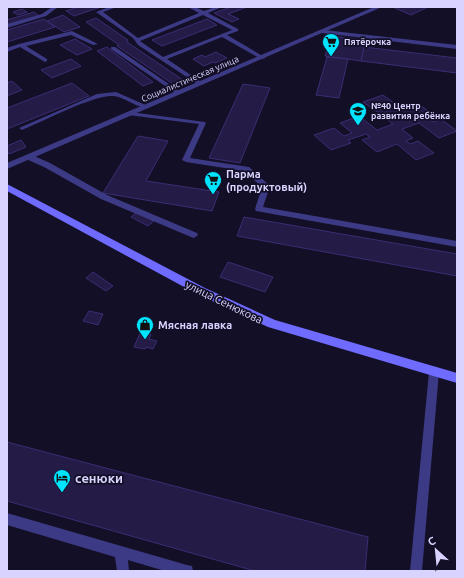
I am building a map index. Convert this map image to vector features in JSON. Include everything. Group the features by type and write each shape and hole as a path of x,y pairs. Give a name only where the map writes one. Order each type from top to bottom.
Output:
{"main road":[{"name":"улица Сенюкова","path":"7,187 201,291 272,324 457,378"}],"street":[{"name":"Социалистическая улица","path":"7,166 324,32 379,7"}],"lane":[{"path":"7,26 44,15 55,7"},
{"path":"114,7 99,12 137,40 140,44 201,84"},
{"path":"162,59 224,36 236,30 191,7"},
{"path":"137,40 219,7"},
{"path":"7,50 72,32 95,44"},
{"path":"324,32 457,47"},
{"path":"224,36 263,58"},
{"path":"21,45 45,60"},
{"path":"113,48 178,93"},
{"path":"22,128 99,95 116,94 147,107"},
{"path":"130,114 203,123 186,160 246,169 266,186 260,209 457,244"},
{"path":"30,157 48,165 104,197 194,235"},
{"path":"416,571 434,372"},
{"path":"7,519 187,571"},
{"path":"121,552 123,571"}],"building":[{"path":"78,7 101,7 74,16 66,11"},
{"path":"231,7 247,7 228,14 239,19 232,22 214,13"},
{"path":"428,7 411,15 395,8"},
{"path":"22,9 27,12 18,15 13,12"},
{"path":"34,12 39,16 7,25 7,20"},
{"path":"63,15 80,27 64,32 47,21"},
{"path":"96,18 128,40 127,42 183,80 173,84 117,46 119,45 86,22"},
{"path":"44,19 55,27 7,42 7,30"},
{"path":"207,19 217,25 162,46 152,40"},
{"path":"331,36 366,40 361,61 325,56"},
{"path":"75,39 92,49 77,55 60,45"},
{"path":"107,47 153,82 143,86 97,51"},
{"path":"364,47 457,58 457,73 361,61"},
{"path":"216,52 227,58 204,66 193,59 202,55 205,57"},
{"path":"327,57 348,59 339,98 316,95"},
{"path":"71,59 81,66 52,78 41,70"},
{"path":"12,81 22,90 7,96 7,83"},
{"path":"72,83 89,96 7,129 7,108"},
{"path":"243,84 270,88 240,163 209,158"},
{"name":"№40 Центр развития ребёнка","path":"383,95 401,108 417,103 434,115 427,117 434,122 441,119 457,131 439,138 419,123 402,129 413,138 406,141 410,144 418,141 434,153 416,160 397,144 377,152 362,140 370,137 366,134 348,140 351,143 331,150 314,135 334,128 344,136 352,133 340,123 359,116 377,130 393,124 385,118 392,116 387,112 380,114 363,102"},
{"path":"138,136 168,141 146,181 219,192 212,211 103,193"},
{"path":"21,140 26,147 9,154 7,151 7,146"},
{"path":"137,212 154,221 148,226 131,217"},
{"path":"244,217 457,254 457,276 237,236"},
{"path":"228,262 273,277 265,292 220,277"},
{"path":"93,272 113,286 106,291 86,278"},
{"path":"89,311 103,314 98,325 83,321"},
{"name":"Мясная лавка","path":"141,331 151,334 149,339 157,341 153,349 146,347 145,349 134,347"},
{"path":"7,442 368,537 365,571 255,571 7,501"}],"place":[{"name":"Пятёрочка","path":"331,57"},
{"name":"№40 Центр развития ребёнка","path":"358,126"},
{"name":"Парма (продуктовый)","path":"213,195"},
{"name":"Мясная лавка","path":"145,340"},
{"name":"сенюки","path":"62,493"}]}
